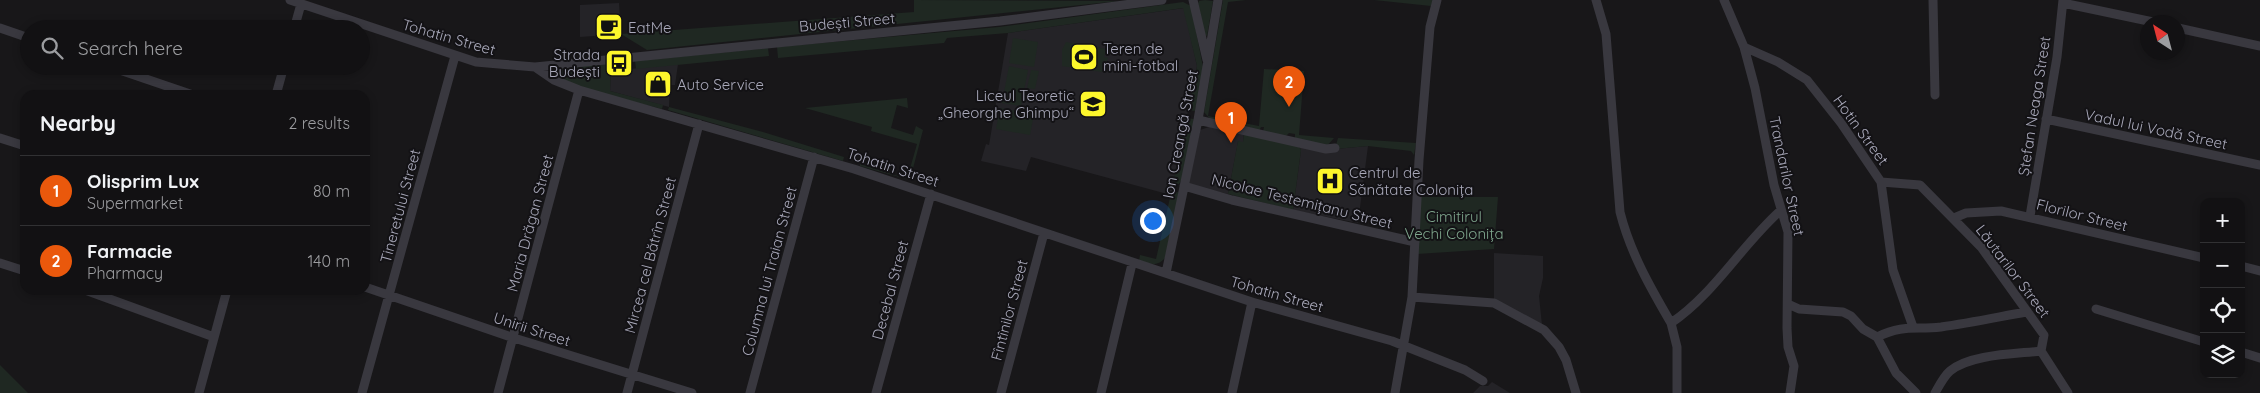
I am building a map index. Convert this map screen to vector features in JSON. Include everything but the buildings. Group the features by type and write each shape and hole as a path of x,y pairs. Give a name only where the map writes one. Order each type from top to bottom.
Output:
{"street":[{"name":"Tohatin Street","path":"290,0 348,20"},
{"name":"Budești Street","path":"534,67 1000,21 1162,0"},
{"path":"1193,0 1208,66"},
{"name":"Ion Creangă Street","path":"1166,273 1198,120 1218,0"},
{"path":"1395,393 1412,297 1418,160 1429,36 1437,0"},
{"path":"1596,0 1606,34 1620,212 1637,262 1671,323 1677,347 1677,393"},
{"name":"Trandarilor Street","path":"1724,0 1744,47 1755,88 1780,211 1786,221 1788,232 1788,347 1794,366 1790,393"},
{"path":"1933,0 1935,95"},
{"path":"2063,2 2140,19"},
{"name":"Ștefan Neaga Street","path":"2030,216 2063,2"},
{"path":"297,20 301,4"},
{"name":"Tohatin Street","path":"370,27 455,56 493,65 534,67 554,80 579,90 814,157 931,194 1132,264 1166,273 1252,302 1404,346 1465,370 1483,381"},
{"path":"0,28 20,35"},
{"path":"2185,30 2260,46"},
{"name":"Hotin Street","path":"1744,47 1778,62 1807,80 1841,123 1881,182 1893,270 1912,327"},
{"name":"Tineretului Street","path":"362,393 455,56"},
{"path":"134,75 178,90"},
{"path":"277,90 282,75"},
{"name":"Maria Drăgan Street","path":"498,393 579,90"},
{"name":"Vadul lui Vodă Street","path":"2046,119 2260,165"},
{"path":"1198,120 1320,147 1335,148"},
{"name":"Mircea cel Bătrîn Street","path":"627,393 699,124"},
{"path":"0,138 20,144"},
{"name":"Columna lui Traian Street","path":"750,393 814,157"},
{"name":"Lăutarilor Street","path":"1881,182 1920,185 1980,247 2044,335 2041,351 2068,393"},
{"name":"Nicolae Testemițanu Street","path":"1184,186 1232,200 1415,242"},
{"name":"Decebal Street","path":"876,393 931,194"},
{"path":"1671,323 1692,309 1740,252 1780,211"},
{"name":"Florilor Street","path":"1954,218 1966,213 2001,211 2030,216 2200,257"},
{"name":"Fîntînilor Street","path":"1001,393 1044,233"},
{"path":"0,263 20,269"},
{"path":"1101,393 1132,264"},
{"path":"2245,267 2260,271"},
{"name":"Unirii Street","path":"370,289 514,338 692,393"},
{"path":"99,295 214,337"},
{"path":"199,393 226,295"},
{"path":"1412,297 1494,303 1544,330 1559,347 1566,360 1576,393"},
{"path":"1232,393 1252,302"},
{"path":"1788,304 1799,309 1843,312 1863,329 1877,337 1896,373 1916,393"},
{"path":"2096,309 2200,341"},
{"path":"1877,337 1889,331 1912,327 1939,327 2026,312"},
{"path":"1934,393 1949,371 1961,364 2002,355 2041,351"},
{"path":"2245,353 2260,358"}],"shaded area":[{"path":"619,3 621,34 580,37 580,5"},
{"name":"Liceul Teoretic „Gheorghe Ghimpu“","path":"1184,8 1197,66 1171,195 1031,157 1026,171 981,161 986,144 989,145 1008,33"},
{"path":"678,64 675,85 670,85 669,107 610,91 611,71"},
{"path":"1212,126 1244,134 1243,142 1238,142 1228,194 1188,185 1200,130"},
{"name":"Centrul de Sănătate Colonița","path":"1298,145 1335,149 1368,146 1358,223 1293,210 1301,150"},
{"path":"1494,253 1543,256 1543,278 1539,296 1542,325 1494,299"},
{"path":"1492,382 1510,393 1473,393 1480,386 1488,386"}],"green space":[{"path":"914,0 1119,1 647,50 621,34 914,12"},
{"path":"1223,0 1246,0 1228,2 1208,116 1259,126 1264,69 1304,71 1299,135 1334,138 1327,146 1295,138 1295,134 1289,133 1285,137 1263,132 1264,127 1261,127 1259,131 1211,120 1204,112"},
{"path":"1374,0 1433,0 1431,6"},
{"path":"1199,1 1213,1 1207,36 1205,35 1198,4"},
{"path":"1183,2 1191,6 1203,67 1195,111 1188,110 1197,66 1183,8 1008,33 947,38 944,43 778,58 777,47 999,27"},
{"path":"1013,38 1038,42 1034,67 1009,63"},
{"name":"Teren de mini-fotbal","path":"1066,42 1106,49 1104,57 1108,58 1102,72 1062,66 1062,50"},
{"path":"768,48 769,56 636,69 635,61"},
{"path":"630,62 631,69 611,71 610,91 663,105 662,109 589,90 574,85 555,74 558,68"},
{"path":"1009,66 1028,70 1021,106 1002,103"},
{"path":"1031,70 1039,71 1035,89 1027,88"},
{"path":"907,98 908,108 897,105 891,128 913,135 916,126 923,130 910,180 860,166 860,164 907,179 917,144 871,131 872,127 805,108"},
{"path":"669,107 763,132 844,157 843,161 668,110"},
{"path":"1000,108 1034,114 1030,135 996,129"},
{"path":"1186,118 1194,119 1182,179 1179,184 1173,184"},
{"path":"1244,134 1298,145 1301,150 1293,210 1228,194 1238,141 1243,142"},
{"path":"1338,138 1416,143 1414,155 1411,151 1368,146 1335,149"},
{"path":"1172,189 1179,193 1165,258 1156,264 1139,261 1140,255 1156,259"},
{"name":"Cimitirul Vechi Colonița","path":"1420,197 1498,197 1494,249 1417,254"},
{"path":"0,365 28,393 0,393"}],"place":[{"name":"EatMe","path":"609,27"},
{"name":"Teren de mini-fotbal","path":"1084,57"},
{"name":"Strada Budești","path":"619,63"},
{"name":"Auto Service","path":"658,84"},
{"name":"Liceul Teoretic „Gheorghe Ghimpu“","path":"1093,104"},
{"name":"Farmacie","path":"1289,107"},
{"name":"Olisprim Lux","path":"1231,143"},
{"name":"Centrul de Sănătate Colonița","path":"1330,181"}]}
